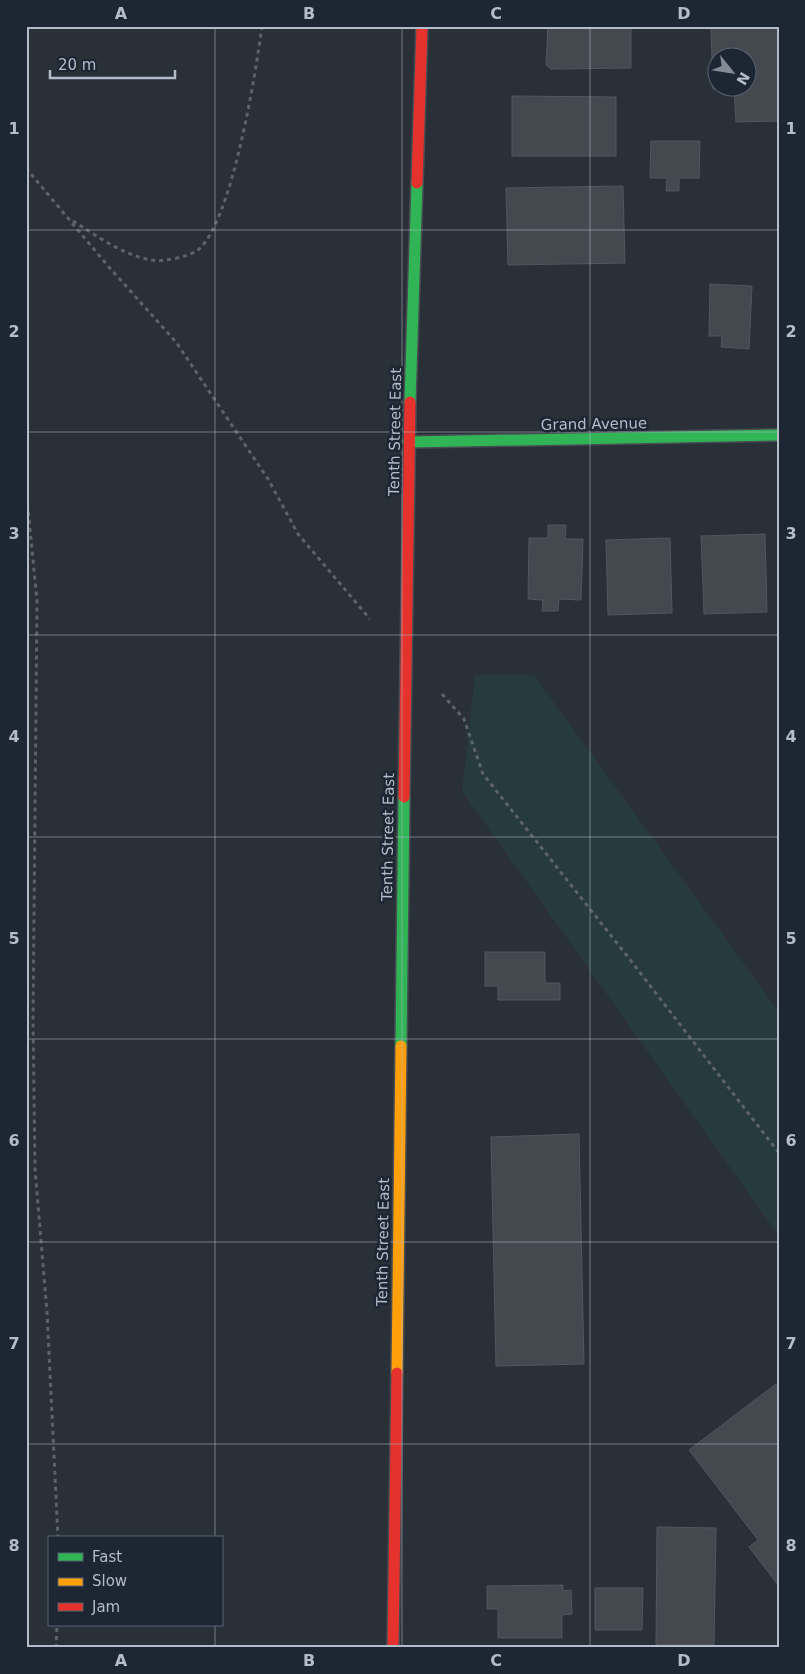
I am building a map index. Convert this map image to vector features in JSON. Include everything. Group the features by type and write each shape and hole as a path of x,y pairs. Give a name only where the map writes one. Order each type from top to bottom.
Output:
{"street":[{"name":"Tenth Street East","path":"392,1648 409,442 422,26"},
{"name":"Grand Avenue","path":"409,442 779,435"}],"path":[{"path":"69,219 131,254 152,260 186,257 198,250 218,220 233,171 246,118 262,26"},
{"path":"26,488 37,601 33,1020 35,1169 47,1312 58,1536"},
{"path":"56,1648 57,1626"}],"green space":[{"path":"475,675 534,675 779,1012 779,1236 462,791"}],"building":[{"path":"548,26 631,26 631,68 551,69 546,65"},
{"path":"779,26 779,121 736,122 735,98 758,98 758,48 712,48 711,28"},
{"path":"512,96 616,97 616,156 512,156"},
{"path":"651,141 700,141 699,178 679,178 679,191 666,191 667,178 650,178"},
{"path":"623,186 625,263 508,265 506,188"},
{"path":"710,284 752,286 749,349 721,347 722,336 709,336"},
{"path":"548,525 566,525 565,539 583,539 581,600 559,599 558,611 542,611 543,600 528,599 529,538 548,538"},
{"path":"765,534 767,612 704,614 701,536"},
{"path":"670,538 672,613 608,615 606,540"},
{"path":"485,952 545,952 545,983 560,983 560,1000 498,1000 498,986 485,986"},
{"path":"579,1134 584,1364 496,1366 491,1137"},
{"path":"776,1384 779,1388 779,1586 749,1547 758,1540 689,1450"},
{"path":"657,1527 716,1528 714,1645 656,1645"},
{"path":"563,1585 563,1591 571,1590 572,1614 562,1615 562,1638 498,1638 498,1609 487,1609 487,1586"},
{"path":"595,1588 643,1588 642,1630 595,1630"}],"traffic: fast":[{"path":"410,402 417,183"},
{"path":"409,442 779,435"},
{"path":"401,1046 404,797"}],"traffic: slow":[{"path":"397,1373 401,1046"}],"traffic: jam":[{"path":"417,183 422,26"},
{"path":"404,797 410,402"},
{"path":"393,1648 397,1373"}]}
